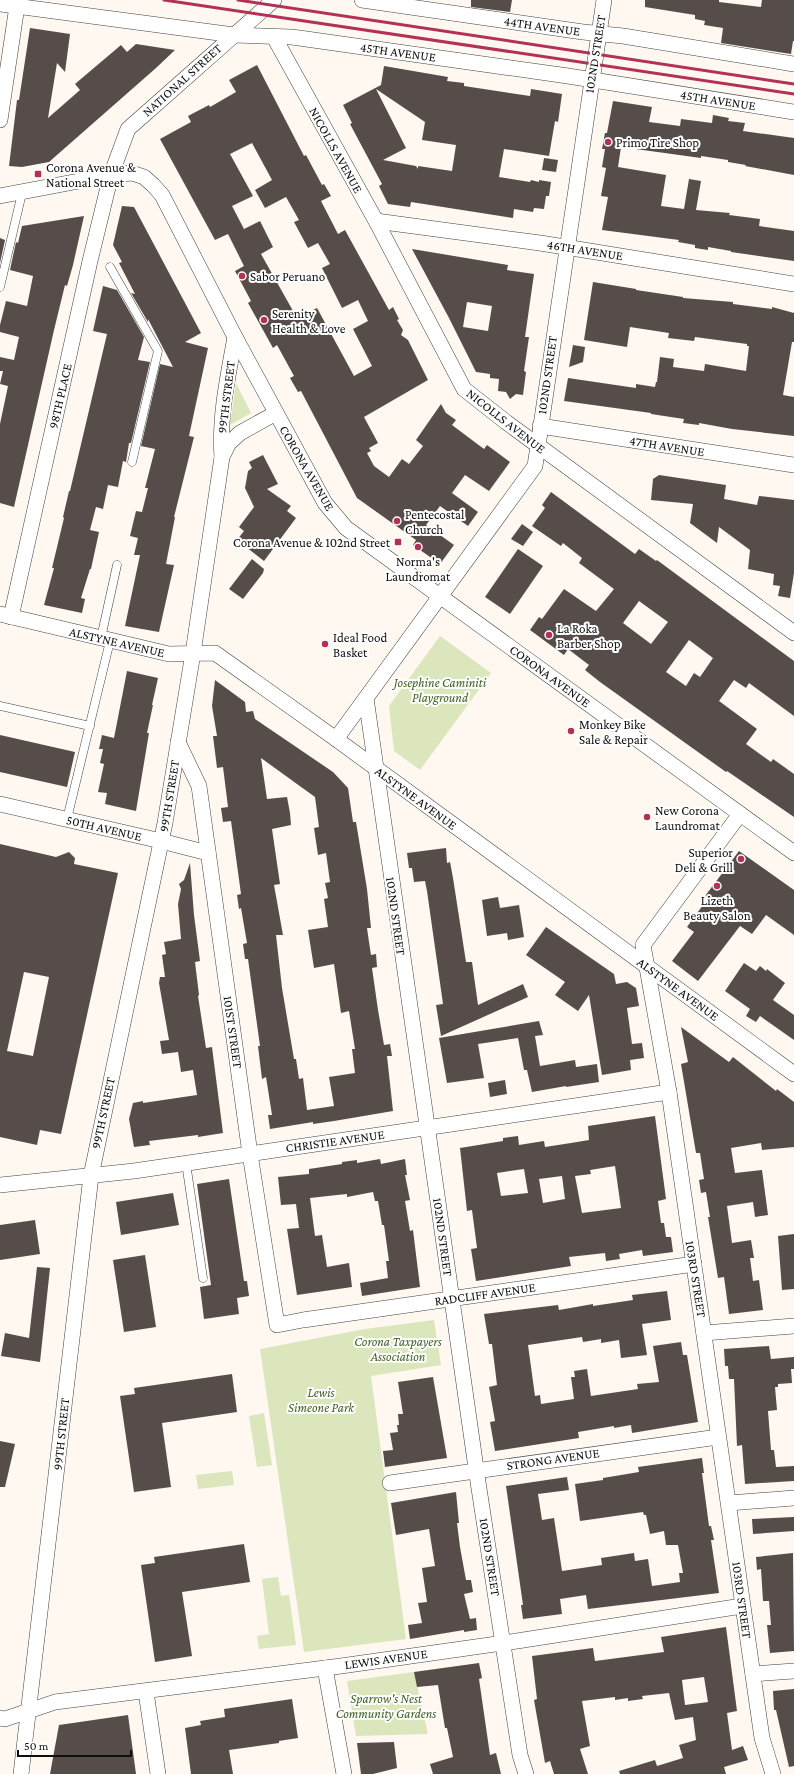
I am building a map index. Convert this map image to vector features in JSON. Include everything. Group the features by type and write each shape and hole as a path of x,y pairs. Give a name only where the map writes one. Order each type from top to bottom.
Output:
{"street":[{"name":"NATIONAL STREET","path":"111,175 128,129 274,0"},
{"name":"44TH AVENUE","path":"362,0 794,64"},
{"name":"102ND STREET","path":"336,739 441,597 535,466 566,248 604,0"},
{"name":"45TH AVENUE","path":"0,4 234,35 292,37 592,80 794,112"},
{"path":"0,120 17,6"},
{"name":"NICOLLS AVENUE","path":"274,37 376,221 464,389 537,445 794,633"},
{"name":"CORONA AVENUE","path":"0,196 111,175 132,173 144,177 153,184 162,194 235,337 325,503 346,528 794,853"},
{"name":"98TH PLACE","path":"5,616 111,175"},
{"name":"46TH AVENUE","path":"376,221 566,248 794,284"},
{"name":"99TH STREET","path":"21,1774 30,1711 91,1176 161,841 178,742 193,653 222,457 222,420 235,337"},
{"name":"99TH STREET","path":"222,457 229,442 240,433 276,413"},
{"name":"47TH AVENUE","path":"540,426 794,465"},
{"name":"ALSTYNE AVENUE","path":"5,616 169,654 215,653 336,739 794,1074"},
{"name":"102ND STREET","path":"366,698 476,1470 520,1755 526,1774"},
{"name":"101ST STREET","path":"178,742 200,786 250,1154 277,1325"},
{"name":"50TH AVENUE","path":"0,804 208,853"},
{"name":"103RD STREET","path":"740,814 644,944 694,1264 762,1738 773,1774"},
{"name":"CHRISTIE AVENUE","path":"0,1185 91,1176 186,1163 668,1092"},
{"name":"RADCLIFF AVENUE","path":"277,1325 694,1264"},
{"path":"704,1333 794,1326"},
{"name":"STRONG AVENUE","path":"390,1483 718,1437"},
{"path":"729,1503 794,1498"},
{"name":"LEWIS AVENUE","path":"0,1718 5,1719 55,1702 146,1692 325,1668 503,1643 742,1606"},
{"path":"325,1668 344,1774"},
{"path":"753,1674 794,1671"},
{"path":"146,1692 158,1774"}],"lane":[{"path":"0,287 22,193"},
{"path":"110,267 158,351 132,462"},
{"path":"67,819 90,726 106,640 117,565"},
{"path":"0,706 90,726"},
{"path":"186,1163 203,1278"}],"green space":[{"path":"236,383 251,413 230,425"},
{"name":"Josephine Caminiti Playground","path":"440,636 491,673 420,770 394,751 389,706"},
{"name":"Lewis Simeone Park","path":"434,1320 441,1365 371,1376 406,1639 304,1652 260,1349 365,1329"},
{"path":"264,1413 272,1465 257,1467 249,1416"},
{"path":"232,1471 234,1485 198,1489 196,1475"},
{"path":"278,1577 281,1596 289,1595 296,1645 259,1649 257,1636 269,1634 262,1579"},
{"name":"Sparrow's Nest Community Gardens","path":"414,1672 428,1734 356,1736 347,1681"}],"building":[{"path":"471,0 512,0 510,12 471,7"},
{"path":"645,0 719,0 719,2 761,7 762,0 794,0 794,41 791,54 721,43 723,28 704,25 705,21 695,19 695,15 645,7"},
{"path":"30,28 70,34 65,72 57,63 48,118 80,90 75,84 121,45 127,52 136,44 175,50 49,162 22,167 9,166 17,100 19,100"},
{"path":"257,65 304,156 306,155 322,185 324,184 331,196 321,201 338,234 345,230 389,310 393,307 399,319 397,320 403,330 401,335 408,340 428,380 364,417 378,443 369,448 371,451 367,453 374,466 389,477 402,459 409,464 423,446 416,440 441,404 446,413 456,420 452,425 484,449 487,445 510,462 489,491 465,475 452,493 478,512 468,526 440,506 426,525 454,545 440,564 413,545 416,540 357,498 301,391 298,392 290,378 294,376 277,345 273,348 248,303 251,301 235,271 244,266 228,234 215,240 160,139 191,122 188,116 209,105 210,107 236,92 229,80","holes":["252,143 272,180 255,190 265,208 286,197 299,220 294,222 308,248 318,243 330,264 322,268 342,308 358,300 368,321 353,329 372,366 354,376 317,308 297,318 261,254 273,247 260,221 244,229 232,206 253,196 230,154"]},
{"path":"384,66 448,77 447,81 464,83 464,86 530,96 531,89 562,94 558,122 555,121 549,156 504,149 499,177 530,182 531,180 539,182 539,180 551,182 549,196 546,196 544,209 534,208 533,212 514,209 513,218 411,202 410,207 388,204 379,186 382,184 350,124 352,123 343,105 381,85","holes":["376,89 425,122 422,140 456,145 452,171 418,166 418,169 416,166 383,160 406,148"]},
{"path":"613,101 652,107 649,122 680,126 681,119 712,123 713,115 729,118 728,121 745,123 743,131 794,138 794,175 745,166 746,165 728,162 728,160 701,156 701,158 621,147 618,167 666,175 661,206 684,209 689,179 701,181 696,210 730,213 729,215 760,219 759,226 794,231 794,261 731,252 708,247 708,250 695,248 695,245 678,242 679,240 602,230 608,197 601,196 606,168 602,167 605,149 602,149 605,133 607,133"},
{"path":"544,158 558,160 556,172 542,170"},
{"path":"122,206 134,207 201,333 185,342 208,348 189,436 194,437 174,517 166,564 174,565 159,632 125,626 140,555 134,555 138,538 130,536 136,511 142,512 148,488 145,488 155,449 141,446 160,364 173,367 148,319 148,322 131,293 135,294 119,263 122,262 113,245"},
{"path":"84,216 73,265 67,286 65,285 54,330 14,507 0,503 0,424 8,386 0,384 3,371 0,371 0,357 14,360 19,337 0,332 0,325 6,301 27,306 33,276 10,270 16,242 18,243 22,226"},
{"path":"0,238 5,240 0,263"},
{"path":"412,249 508,265 507,270 534,274 525,337 529,337 524,371 526,372 523,395 516,394 510,399 506,392 498,391 499,379 490,378 490,374 476,372","holes":["467,302 492,306 488,331 463,327"]},
{"path":"593,282 683,298 733,302 733,304 772,309 772,307 794,313 794,342 792,342 783,395 794,397 794,436 732,429 699,423 699,425 683,423 684,419 564,401 568,378 636,388 636,384 655,387 660,357 674,359 673,367 704,371 705,364 746,371 749,346 747,346 747,344 695,337 694,341 668,338 669,333 630,327 627,347 584,340"},
{"path":"103,286 117,290 144,337 138,360 150,362 131,443 129,443 126,462 123,461 118,487 108,485 103,509 96,507 90,530 99,532 91,569 81,598 85,599 82,613 44,605 54,568 52,568 69,491 107,334 93,331"},
{"path":"573,345 585,347 583,362 569,367"},
{"path":"263,455 278,484 267,489 291,506 287,511 296,518 264,561 237,540 244,531 239,527 254,507 245,488 248,471 252,468 249,462"},
{"path":"659,475 726,485 724,499 757,505 759,496 794,500 794,573 790,598 778,596 780,586 773,585 774,574 748,569 750,550 719,527 717,543 690,523 693,504 651,500 653,479"},
{"path":"551,492 635,554 639,549 656,561 657,560 794,661 794,716 749,683 746,688 734,680 719,701 757,729 746,744 771,762 773,759 794,774 794,817 727,771 726,772 600,682 585,670 589,665 568,649 564,655 530,630 539,617 542,619 564,589 596,611 614,589 579,563 582,558 563,543 561,546 532,526 545,508 542,505","holes":["639,601 668,622 651,644 623,623","689,640 713,658 700,677 694,673 686,686 666,672"]},
{"path":"522,524 533,532 523,546 511,539"},
{"path":"518,549 543,566 510,614 485,597"},
{"path":"252,559 264,569 263,573 243,599 229,589"},
{"path":"127,671 158,678 147,733 149,733 136,811 105,804 107,793 98,792 104,764 100,763 103,749 99,749 102,735 114,738"},
{"path":"215,680 245,702 246,712 253,711 255,719 333,772 348,788 353,822 356,822 367,889 371,928 367,928 371,955 376,954 377,967 372,968 378,1010 384,1045 390,1044 392,1056 387,1056 393,1111 334,1121 313,1124 313,1122 270,1129 268,1115 272,1115 266,1077 262,1079 258,1046 260,1046 248,959 245,959 243,944 247,943 241,908 239,909 237,895 241,894 231,821 223,822 221,808 228,807 223,767 217,768 213,736 217,736 212,706","holes":["261,758 315,797 319,827 314,828 318,855 326,853 330,882 325,883 328,898 324,899 328,927 308,930 314,968 334,964 341,1013 349,1011 355,1049 352,1049 355,1073 329,1077 334,1106 307,1110 303,1078 299,1079 296,1059 294,1059 282,988 276,935 283,935 274,885 280,884 272,829 291,825 290,813 287,797 267,799"]},
{"path":"0,735 75,752 67,787 0,772"},
{"path":"0,844 56,857 69,852 75,858 74,864 118,873 61,1134 40,1130 37,1145 0,1137","holes":["24,972 49,977 33,1056 7,1051"]},
{"path":"446,848 447,863 450,862 453,878 466,962 472,962 478,1005 523,984 528,997 441,1036 436,1005 443,1004 427,891 425,881 414,882 412,868 409,868 407,853"},
{"path":"739,851 794,890 794,935 766,915 752,934 740,926 698,981 672,961 694,932 687,927 708,898 705,896"},
{"path":"190,863 194,915 200,961 195,962 198,996 206,1048 212,1047 223,1133 198,1137 198,1135 149,1141 150,1145 134,1147 129,1119 133,1103 143,1101 143,1103 197,1095 193,1070 181,1072 178,1052 162,1054 160,1041 169,1040 159,983 160,977 165,977 162,955 166,954 164,942 181,939 178,904 181,889 179,884 184,880"},
{"path":"498,897 500,908 519,905 524,937 508,940 507,933 487,936 482,900"},
{"path":"546,927 614,974 616,984 627,982 636,988 639,1006 627,1008 632,1044 642,1043 644,1058 630,1060 631,1070 602,1075 589,995 578,1011 555,995 565,982 526,955"},
{"path":"744,963 756,971 760,966 766,971 767,969 785,983 773,1000 794,1015 794,1040 760,1016 756,1022 746,1016 750,1009 725,991"},
{"path":"539,1021 543,1035 535,1036 540,1066 575,1060 576,1067 597,1064 599,1082 532,1092 527,1070 524,1070 518,1038 478,1044 484,1078 447,1083 439,1038"},
{"path":"681,1027 729,1062 733,1057 776,1091 777,1089 794,1102 794,1147 762,1150 761,1143 731,1148 735,1173 762,1170 768,1215 755,1217 753,1202 727,1206 732,1243 751,1240 754,1258 750,1258 753,1281 759,1280 763,1310 729,1314 724,1277 718,1278 708,1217 710,1217 706,1192 701,1193 699,1180 704,1179 700,1153 696,1153 681,1064 688,1062"},
{"path":"505,1080 507,1094 490,1097 488,1083"},
{"path":"655,1116 666,1199 658,1201 661,1223 664,1223 666,1237 671,1237 673,1252 643,1256 642,1250 619,1254 620,1259 606,1261 605,1253 569,1257 571,1266 476,1281 471,1249 477,1248 472,1210 467,1211 460,1148 503,1141 503,1138 518,1136 519,1145 544,1141 545,1147 589,1140 588,1126","holes":["615,1166 621,1208 582,1213 575,1176 591,1174 590,1170","524,1169 528,1193 501,1196 497,1173","562,1176 565,1199 543,1203 539,1179"]},
{"path":"380,1159 381,1164 405,1159 407,1175 405,1175 410,1200 405,1201 410,1231 413,1230 420,1287 362,1296 360,1283 388,1278 386,1261 389,1261 384,1225 382,1225 378,1201 375,1201 373,1192 347,1197 347,1194 310,1198 315,1236 322,1235 327,1267 349,1263 352,1287 297,1295 287,1229 299,1228 296,1204 281,1205 278,1177 309,1174 309,1169 342,1164 342,1162 357,1160 357,1163"},
{"path":"229,1179 244,1281 247,1281 249,1296 237,1298 239,1314 204,1319 200,1287 211,1285 197,1184"},
{"path":"173,1193 179,1225 121,1235 116,1202"},
{"path":"35,1220 40,1254 0,1260 0,1225"},
{"path":"794,1234 794,1289 782,1290 778,1236"},
{"path":"145,1255 156,1327 124,1332 113,1260"},
{"path":"37,1267 50,1268 40,1362 1,1356 5,1333 29,1338"},
{"path":"667,1291 671,1320 642,1324 647,1355 621,1358 619,1340 601,1343 601,1339 583,1342 582,1337 528,1345 535,1396 540,1395 541,1404 574,1399 571,1377 575,1377 574,1371 587,1369 591,1396 638,1389 637,1384 659,1382 653,1346 681,1342 683,1355 687,1355 698,1422 632,1433 631,1425 614,1428 614,1426 578,1432 579,1438 495,1451 490,1422 495,1421 489,1387 497,1385 492,1344 489,1344 484,1314 558,1305 559,1310 593,1304 593,1306 633,1300 632,1295"},
{"path":"769,1346 771,1359 794,1357 794,1369 791,1369 792,1383 778,1384 778,1387 775,1387 777,1410 768,1411 771,1450 774,1450 776,1467 794,1466 794,1481 745,1484 742,1445 737,1446 734,1379 729,1379 728,1366 725,1366 724,1349"},
{"path":"232,1374 237,1412 162,1423 171,1487 134,1492 120,1396 135,1394 134,1388"},
{"path":"433,1377 447,1458 385,1467 383,1451 393,1450 390,1433 398,1432 398,1414 403,1414 398,1382"},
{"path":"0,1441 15,1444 5,1487 0,1487"},
{"path":"702,1458 704,1473 702,1473 709,1526 711,1526 714,1540 711,1540 719,1593 588,1609 586,1595 560,1599 562,1614 523,1619 521,1605 523,1605 506,1486 567,1477 569,1490 538,1494 542,1520 554,1518 562,1571 602,1565 601,1558 634,1553 635,1561 648,1559 652,1586 680,1582 679,1573 683,1573 678,1545 666,1545 664,1531 650,1534 646,1515 644,1515 643,1512 580,1521 575,1484 603,1480 603,1478 639,1472 638,1467"},
{"path":"456,1492 459,1523 457,1523 460,1547 466,1580 471,1580 473,1592 464,1594 470,1619 476,1618 477,1630 464,1632 464,1630 410,1639 408,1625 422,1623 418,1603 427,1602 422,1568 435,1566 429,1529 396,1535 391,1503"},
{"path":"794,1517 794,1531 753,1534 752,1519"},
{"path":"244,1544 250,1582 182,1592 192,1656 155,1662 141,1565 155,1563 154,1557"},
{"path":"793,1553 794,1651 770,1653 767,1625 771,1625 769,1601 763,1601 761,1569 757,1570 756,1557"},
{"path":"726,1627 737,1711 727,1713 732,1750 743,1746 748,1760 724,1767 726,1774 620,1774 619,1771 655,1760 657,1766 683,1758 679,1745 696,1740 693,1717 675,1720 669,1693 642,1696 643,1699 628,1701 628,1698 615,1700 615,1697 582,1701 590,1746 580,1749 588,1774 554,1774 550,1761 545,1763 534,1700 537,1699 532,1656 593,1648 595,1661 664,1652 661,1637","holes":["704,1677 708,1702 685,1705 682,1680"]},
{"path":"479,1663 482,1678 479,1679 490,1755 496,1753 501,1774 433,1774 430,1764 453,1757 447,1728 445,1728 438,1685 417,1687 414,1672"},
{"path":"794,1689 794,1766 789,1767 776,1710 774,1710 773,1691"},
{"path":"292,1699 298,1738 279,1741 279,1743 229,1750 233,1774 191,1774 185,1728 201,1725 200,1721 225,1717 224,1709"},
{"path":"128,1715 136,1774 50,1774 59,1725"},
{"path":"394,1742 397,1768 373,1774 361,1774 357,1743"}],"railway":[{"path":"164,0 794,94"},
{"path":"238,0 794,84"}],"place":[{"name":"Primo Tire Shop","path":"608,142"},
{"name":"Corona Avenue & National Street","path":"38,174"},
{"name":"Sabor Peruano","path":"242,276"},
{"name":"Serenity Health & Love","path":"264,320"},
{"name":"Pentecostal Church","path":"397,521"},
{"name":"Corona Avenue & 102nd Street","path":"398,542"},
{"name":"Norma's Laundromat","path":"418,547"},
{"name":"La Roka Barber Shop","path":"549,635"},
{"name":"Ideal Food Basket","path":"325,644"},
{"name":"Monkey Bike Sale & Repair","path":"571,731"},
{"name":"New Corona Laundromat","path":"647,817"},
{"name":"Superior Deli & Grill","path":"741,859"},
{"name":"Lizeth Beauty Salon","path":"717,886"}],"park label":[{"name":"Corona Taxpayers Association","path":"398,1348"}]}
